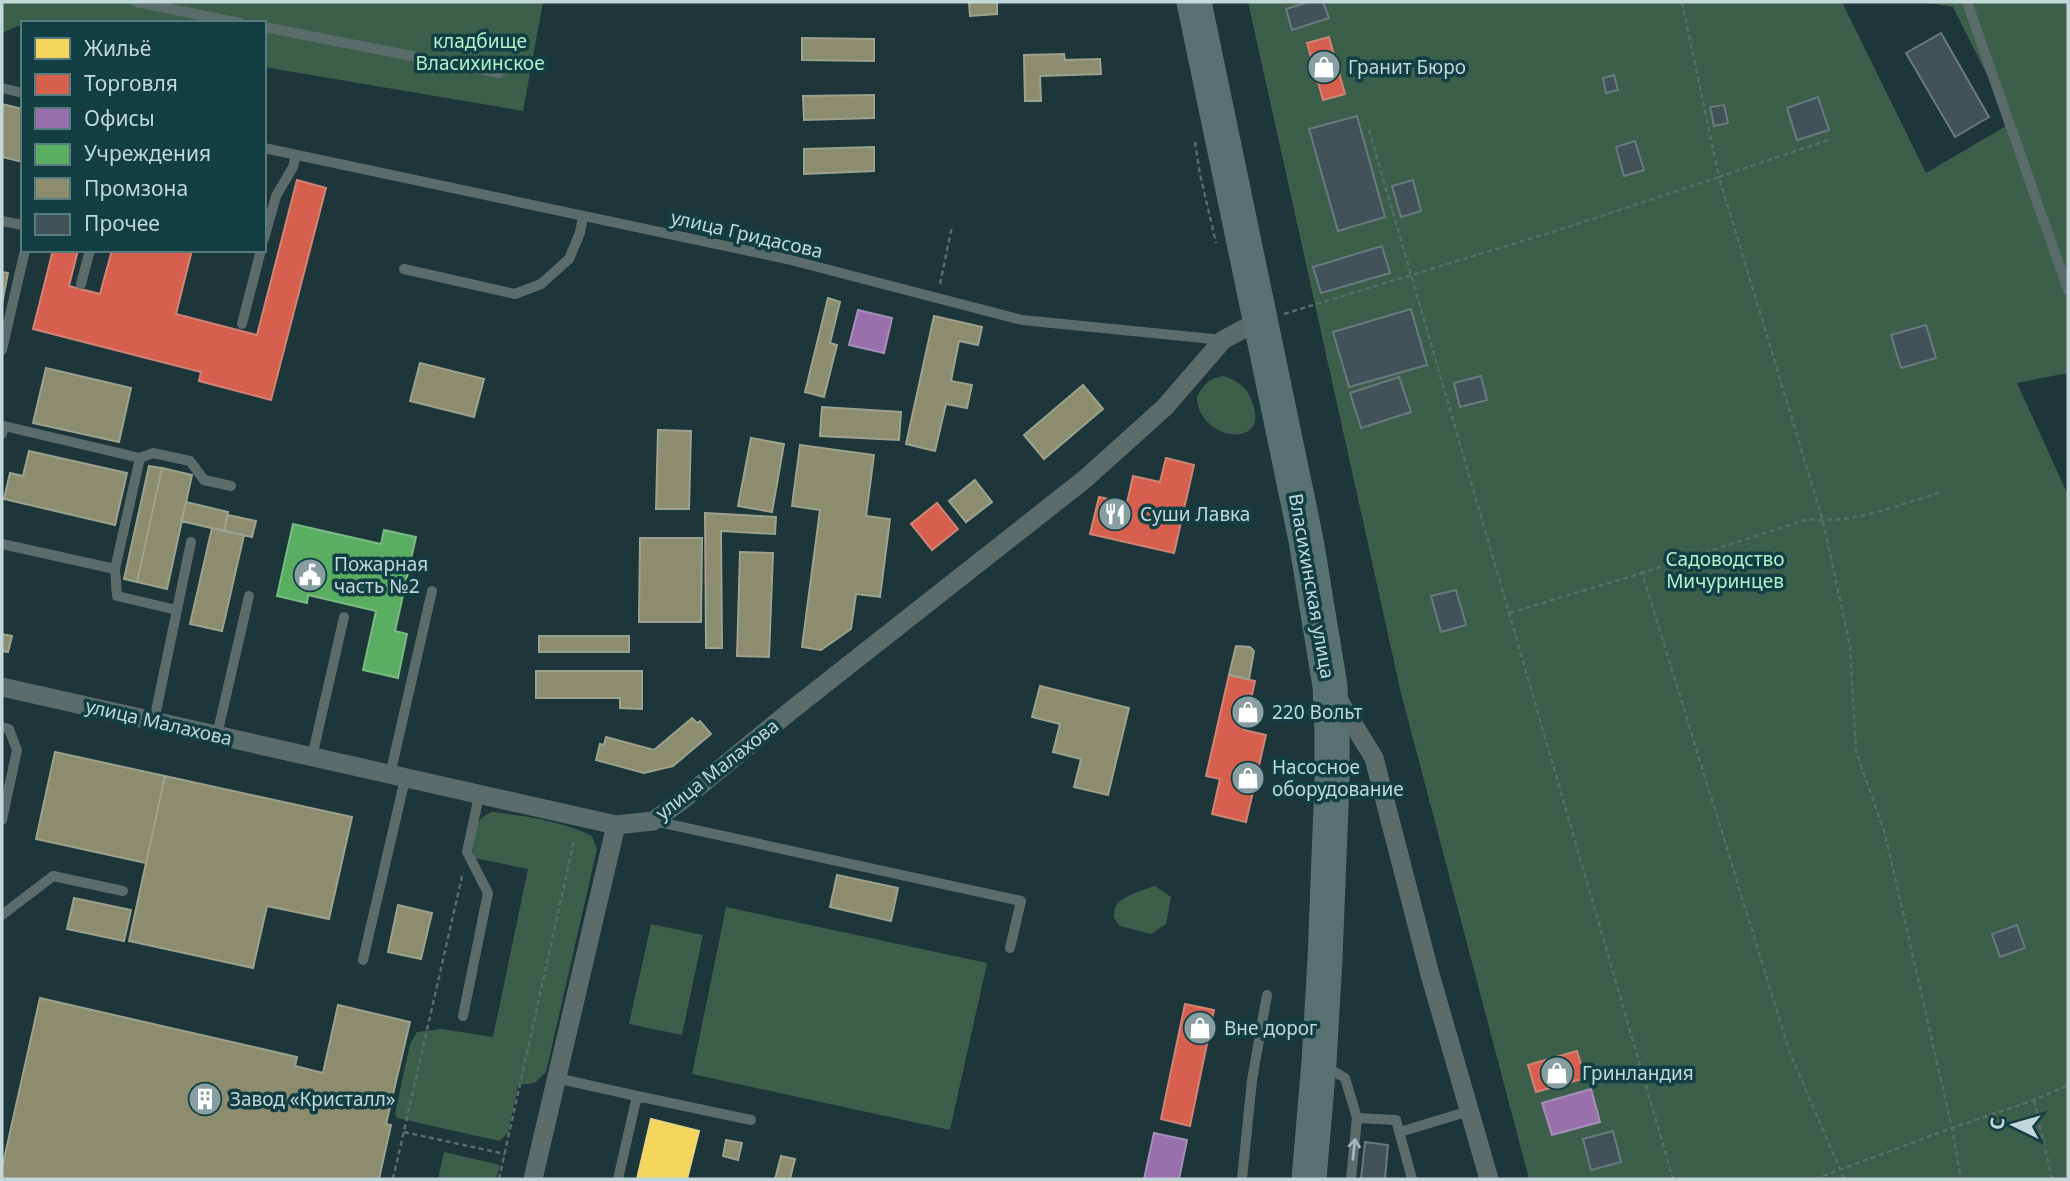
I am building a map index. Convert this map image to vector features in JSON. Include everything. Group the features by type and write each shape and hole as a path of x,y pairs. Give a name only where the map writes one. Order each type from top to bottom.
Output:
{"highway":[{"name":"Власихинская улица","path":"1194,2 1306,540 1330,686 1332,781 1320,1062 1309,1179"}],"street":[{"path":"1223,340 1261,320"},
{"name":"улица Малахова","path":"2,687 617,825 653,821 1085,479 1165,407 1223,340"},
{"path":"1330,686 1374,758 1429,971 1489,1179"},
{"path":"533,1179 617,825"}],"lane":[{"path":"135,2 230,21"},
{"path":"1967,2 2068,290"},
{"path":"266,27 499,73"},
{"path":"2,88 21,93"},
{"name":"улица Гридасова","path":"266,148 787,259 1023,320 1223,340"},
{"path":"266,232 276,196 293,167 296,155"},
{"path":"404,269 515,294 541,285 569,259 580,233 583,216"},
{"path":"2,221 21,225"},
{"path":"2,350 25,252"},
{"path":"81,284 89,252"},
{"path":"242,324 260,252"},
{"path":"2,434 4,426 140,458 153,453 190,461 204,480 231,486"},
{"path":"140,458 115,569 117,596 177,610"},
{"path":"155,721 191,542"},
{"path":"2,544 115,569"},
{"path":"363,960 432,591"},
{"path":"217,735 249,596"},
{"path":"312,757 344,617"},
{"path":"2,727 9,729 17,750 2,820"},
{"path":"463,1016 488,893 467,852 479,796"},
{"path":"653,821 1021,901 1010,948"},
{"path":"2,915 53,876 123,891"},
{"path":"1242,1179 1252,1080 1267,995"},
{"path":"1320,1062 1345,1078 1357,1118 1351,1179"},
{"path":"555,1078 751,1121"},
{"path":"618,1179 637,1096"},
{"path":"1400,1132 1469,1111"},
{"path":"1357,1118 1396,1120 1412,1179"}],"path":[{"path":"1682,2 1719,177 1823,521 1850,646 1856,751 1885,834 1952,1128 1961,1179"},
{"path":"1369,130 1673,1179"},
{"path":"1261,320 1575,225 1828,141"},
{"path":"1195,142 1217,246"},
{"path":"937,298 952,226"},
{"path":"1509,613 1808,519 1841,520 1939,493"},
{"path":"1642,573 1790,1053 1844,1179"},
{"path":"499,1179 574,841"},
{"path":"393,1179 467,852"},
{"path":"1815,1179 2034,1100 2068,1085"},
{"path":"2034,1100 2053,1179"},
{"path":"404,1132 505,1154"}],"green space":[{"name":"кладбище Власихинское","path":"2,2 543,2 523,111 266,67 266,21 21,21 21,26 2,33"},
{"name":"Садоводство Мичуринцев","path":"1248,2 1842,2 1926,173 2011,123 1953,7 1925,2 2068,2 2068,373 2017,383 2068,495 2068,1179 1529,1179 1401,693"},
{"path":"1223,376 1244,387 1253,404 1255,421 1243,434 1223,432 1213,427 1199,409 1197,396 1202,388 1211,380"},
{"path":"492,812 568,826 592,836 597,849 546,1072 535,1083 518,1085 508,1133 499,1141 397,1118 395,1114 410,1044 417,1032 442,1029 493,1037 528,869 474,858 475,830 480,820"},
{"path":"1155,886 1171,897 1166,924 1151,934 1120,926 1114,918 1118,903"},
{"path":"726,907 987,963 950,1130 692,1074"},
{"path":"651,924 703,935 682,1035 629,1024"},
{"path":"444,1152 500,1165 496,1179 438,1179"}],"building: Жильё":[{"path":"651,1119 699,1131 687,1179 637,1179"}],"building: Торговля":[{"path":"1329,37 1345,94 1323,100 1307,43"},
{"path":"297,180 326,188 271,400 199,381 201,372 33,329 52,252 78,252 69,286 100,294 111,252 192,252 176,314 257,335"},
{"path":"1166,458 1194,465 1174,553 1090,534 1099,497 1127,503 1133,476 1160,482"},
{"path":"937,503 958,529 932,550 911,524"},
{"path":"1229,675 1255,681 1244,730 1266,735 1246,822 1212,814 1220,779 1206,776"},
{"path":"1185,1004 1214,1010 1190,1126 1161,1119"},
{"path":"1577,1051 1585,1078 1536,1092 1528,1065"}],"building: Офисы":[{"path":"858,310 892,318 884,353 849,345"},
{"path":"1591,1089 1600,1122 1552,1135 1542,1103"},
{"path":"1154,1133 1187,1140 1179,1179 1144,1179"}],"building: Учреждения":[{"path":"293,524 381,544 384,530 416,537 395,631 407,634 398,678 363,670 376,611 308,595 307,603 277,596"}],"building: Промзона":[{"path":"969,2 997,2 997,14 970,16"},
{"path":"802,38 874,39 874,61 802,60"},
{"path":"1064,54 1065,60 1100,59 1101,74 1040,76 1041,101 1025,101 1024,55"},
{"path":"874,95 874,118 804,120 803,96"},
{"path":"2,104 21,109 21,162 2,157"},
{"path":"874,147 874,171 804,174 804,149"},
{"path":"2,272 8,273 2,304"},
{"path":"828,298 840,302 830,343 837,345 824,397 805,392"},
{"path":"934,316 982,327 978,345 959,341 951,381 972,385 967,408 946,404 935,451 906,444"},
{"path":"420,363 484,379 474,417 410,401"},
{"path":"46,368 131,388 119,442 33,423"},
{"path":"1083,385 1103,409 1044,459 1024,435"},
{"path":"822,407 901,412 899,440 820,436"},
{"path":"658,430 691,431 689,509 656,509"},
{"path":"751,438 784,444 772,512 738,506"},
{"path":"800,445 874,455 866,516 890,519 880,597 856,594 851,629 821,650 802,647 820,510 792,506"},
{"path":"29,451 127,473 115,525 4,499 10,473 23,476"},
{"path":"149,466 162,468 137,582 124,579"},
{"path":"162,468 192,475 167,589 137,582"},
{"path":"975,480 992,502 966,522 949,501"},
{"path":"186,502 228,512 224,531 181,521"},
{"path":"705,513 776,517 775,534 721,531 722,648 706,648"},
{"path":"228,515 256,521 252,537 224,531"},
{"path":"212,528 244,535 222,631 190,624"},
{"path":"640,538 702,538 701,622 639,622"},
{"path":"740,552 773,553 769,657 737,656"},
{"path":"2,634 12,636 8,652 2,651"},
{"path":"539,636 629,636 629,652 539,652"},
{"path":"1236,646 1250,647 1254,651 1249,679 1229,675"},
{"path":"536,671 642,671 642,709 620,708 620,698 536,698"},
{"path":"1040,686 1129,708 1108,795 1074,787 1081,759 1053,752 1060,724 1032,717"},
{"path":"692,718 697,723 700,721 711,734 673,766 644,773 596,760 600,744 604,745 606,737 654,750"},
{"path":"55,752 165,776 146,863 36,839"},
{"path":"165,776 352,817 329,919 267,906 253,968 129,941"},
{"path":"837,875 898,888 891,921 830,907"},
{"path":"74,898 131,910 124,941 67,929"},
{"path":"398,905 432,913 421,959 388,952"},
{"name":"Завод «Кристалл»","path":"40,998 297,1057 295,1066 323,1073 338,1005 410,1022 386,1124 391,1125 379,1179 2,1179 2,1168"},
{"path":"726,1140 742,1143 738,1160 723,1156"},
{"path":"781,1156 795,1159 790,1179 775,1179"}],"building: Прочее":[{"path":"1309,2 1323,2 1329,18 1292,30 1286,9"},
{"path":"1941,33 1989,117 1955,137 1906,53"},
{"path":"1614,75 1618,90 1606,93 1603,78"},
{"path":"1818,97 1829,130 1797,140 1787,108"},
{"path":"1724,105 1728,123 1714,126 1710,107"},
{"path":"1357,116 1385,217 1338,231 1309,129"},
{"path":"1635,141 1644,170 1624,176 1616,147"},
{"path":"1413,180 1421,211 1401,217 1392,186"},
{"path":"1382,246 1390,273 1321,293 1313,267"},
{"path":"1411,309 1427,365 1349,387 1333,332"},
{"path":"1926,325 1936,358 1901,368 1891,335"},
{"path":"1481,376 1487,400 1460,407 1454,383"},
{"path":"1399,377 1411,412 1361,428 1350,393"},
{"path":"1456,590 1466,625 1441,632 1431,596"},
{"path":"2017,925 2025,948 2000,957 1992,934"},
{"path":"1613,1131 1621,1162 1591,1170 1583,1139"},
{"path":"1365,1142 1388,1145 1385,1179 1361,1179"}],"place":[{"name":"Гранит Бюро","path":"1324,67"},
{"name":"Суши Лавка","path":"1115,514"},
{"name":"Пожарная часть №2","path":"310,575"},
{"name":"220 Вольт","path":"1248,712"},
{"name":"Насосное оборудование","path":"1248,778"},
{"name":"Вне дорог","path":"1200,1028"},
{"name":"Гринландия","path":"1557,1073"},
{"name":"Завод «Кристалл»","path":"205,1099"}]}
